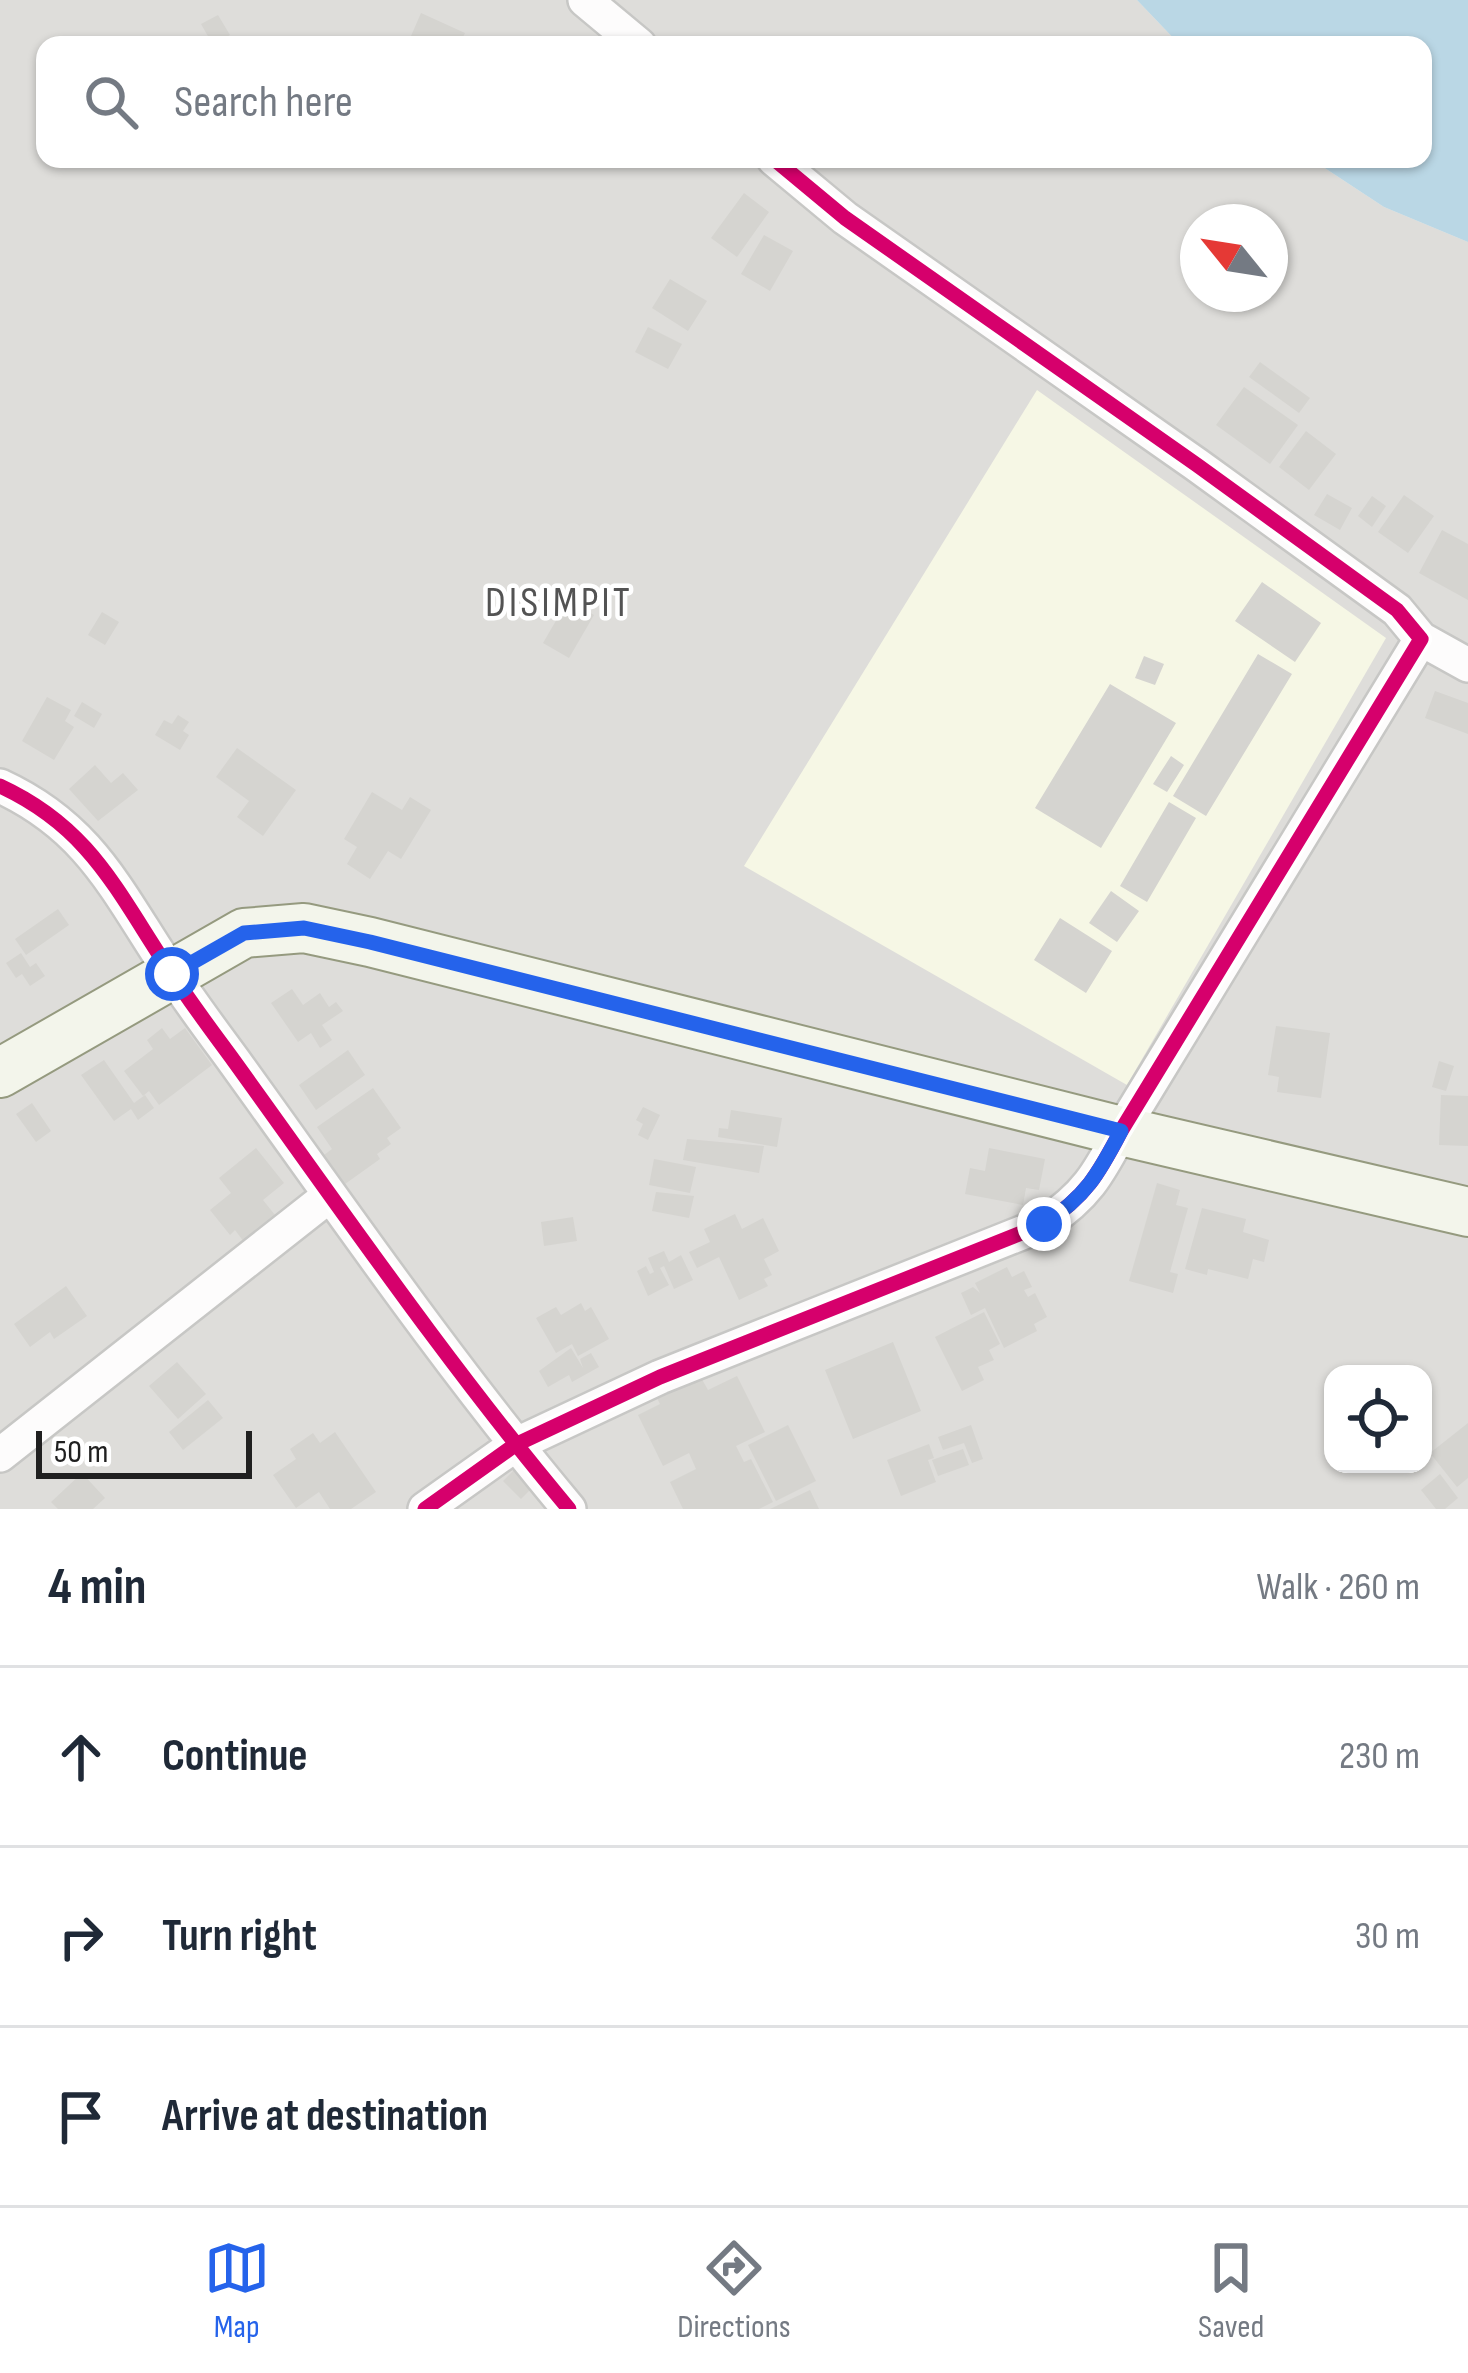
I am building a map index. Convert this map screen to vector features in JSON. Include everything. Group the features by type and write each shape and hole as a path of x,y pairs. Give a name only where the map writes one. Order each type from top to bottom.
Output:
{"main road":[{"path":"0,1073 244,933 304,928 1468,1212"}],"street":[{"path":"584,0 628,36"},
{"path":"786,168 845,218 1197,464 1396,610 1421,639 1468,665"},
{"path":"425,1509 515,1445 660,1377 1044,1224 1076,1202 1095,1180 1421,639"},
{"path":"0,786 35,802 93,852 172,974 330,1195 515,1445 569,1509"},
{"path":"0,1455 330,1195"}],"shaded area":[{"path":"0,0 1137,0 1171,36 36,36 36,168 1325,168 1384,207 1468,242 1468,1509 0,1509"},
{"path":"1037,390 1386,638 1127,1085 744,866"}],"water":[{"path":"1137,0 1468,0 1468,242 1384,207 1325,168 1432,168 1432,36 1171,36"}],"building":[{"path":"421,13 465,33 464,36 411,36"},
{"path":"218,15 230,35 208,36 201,24"},
{"path":"744,193 769,212 737,257 711,238"},
{"path":"764,235 793,251 770,291 741,274"},
{"path":"670,279 707,301 688,331 652,308"},
{"path":"648,327 682,344 668,369 635,352"},
{"path":"1260,362 1310,398 1299,413 1249,377"},
{"path":"1244,387 1298,425 1270,464 1216,425"},
{"path":"1306,431 1336,454 1309,490 1279,467"},
{"path":"1327,494 1352,508 1340,530 1314,515"},
{"path":"1404,495 1434,516 1408,553 1378,532"},
{"path":"1372,496 1386,506 1372,527 1358,516"},
{"path":"1442,530 1468,544 1468,600 1419,573"},
{"path":"1262,582 1321,623 1295,662 1235,621"},
{"path":"568,600 594,615 569,658 543,643"},
{"path":"102,612 119,622 105,645 88,635"},
{"path":"1258,654 1292,674 1206,816 1173,796"},
{"path":"1144,656 1164,664 1155,685 1135,678"},
{"path":"1110,684 1176,723 1101,848 1035,808"},
{"path":"1435,691 1468,703 1468,734 1425,718"},
{"path":"47,697 71,710 65,721 74,727 54,760 22,741"},
{"path":"82,702 102,714 94,728 74,716"},
{"path":"178,715 189,722 183,731 189,735 180,750 155,735 164,720 172,724"},
{"path":"237,748 296,790 263,836 237,817 249,801 216,777"},
{"path":"1171,756 1184,765 1167,792 1153,784"},
{"path":"95,765 111,783 123,773 138,790 98,821 69,789"},
{"path":"372,792 402,810 410,797 431,810 401,859 388,851 370,879 347,864 357,847 344,839"},
{"path":"1169,802 1196,818 1147,902 1120,886"},
{"path":"1111,891 1139,911 1117,942 1089,923"},
{"path":"58,909 69,925 26,955 15,939"},
{"path":"1060,918 1112,951 1086,993 1034,960"},
{"path":"21,953 30,967 36,963 45,976 30,986 22,974 16,978 6,963"},
{"path":"292,989 303,1005 320,993 329,1007 336,1002 343,1011 322,1025 332,1040 320,1048 311,1033 298,1042 271,1003"},
{"path":"1276,1026 1330,1033 1321,1098 1277,1092 1279,1077 1268,1075"},
{"path":"162,1028 170,1039 185,1028 212,1065 159,1105 149,1091 143,1096 124,1071 153,1049 147,1040"},
{"path":"348,1050 365,1075 316,1110 299,1085"},
{"path":"104,1060 134,1103 145,1095 154,1108 138,1120 131,1109 114,1121 81,1075"},
{"path":"1439,1061 1454,1066 1446,1091 1432,1087"},
{"path":"373,1088 401,1128 387,1138 391,1144 377,1154 380,1159 345,1184 324,1155 332,1149 317,1127"},
{"path":"1441,1095 1468,1096 1468,1146 1439,1145"},
{"path":"32,1103 51,1131 36,1142 16,1114"},
{"path":"643,1107 660,1115 648,1140 638,1135 643,1124 636,1120"},
{"path":"731,1110 782,1118 777,1147 718,1137 719,1128 728,1129"},
{"path":"687,1139 764,1146 759,1173 683,1160"},
{"path":"256,1148 284,1183 263,1200 279,1220 247,1246 235,1230 230,1235 210,1210 231,1193 219,1178"},
{"path":"989,1148 1045,1159 1039,1190 1026,1188 1023,1205 965,1194 970,1168 985,1171"},
{"path":"654,1159 696,1167 690,1193 649,1185"},
{"path":"1157,1183 1180,1190 1176,1205 1188,1208 1170,1272 1178,1274 1173,1293 1129,1281"},
{"path":"656,1192 694,1196 689,1218 652,1211"},
{"path":"1202,1208 1246,1219 1243,1232 1269,1240 1264,1262 1253,1259 1248,1279 1208,1269 1207,1275 1185,1269"},
{"path":"735,1214 742,1229 763,1218 779,1251 764,1259 772,1275 764,1279 768,1286 739,1300 719,1257 697,1268 689,1252 710,1242 704,1229"},
{"path":"573,1217 577,1241 544,1246 541,1222"},
{"path":"664,1251 669,1262 681,1255 693,1280 674,1289 664,1266 660,1268 669,1285 648,1296 637,1271 646,1266 650,1274 654,1272 648,1258"},
{"path":"1007,1267 1012,1277 1024,1271 1032,1287 1024,1290 1028,1297 1035,1293 1047,1317 1034,1324 1037,1331 1004,1348 985,1308 971,1315 961,1293 973,1287 980,1293 975,1283"},
{"path":"66,1286 87,1316 54,1339 50,1332 30,1347 14,1324"},
{"path":"581,1303 585,1311 591,1307 609,1339 578,1356 572,1344 556,1353 536,1318 556,1307 561,1315"},
{"path":"984,1312 1000,1344 989,1350 994,1360 978,1367 984,1380 962,1391 935,1337"},
{"path":"893,1342 921,1411 853,1439 825,1370"},
{"path":"571,1348 583,1368 580,1359 591,1353 599,1367 572,1382 569,1375 548,1387 539,1371"},
{"path":"177,1362 206,1394 178,1419 149,1386"},
{"path":"699,1374 708,1390 737,1376 765,1432 736,1446 744,1462 751,1459 773,1502 759,1509 683,1509 670,1482 696,1469 689,1453 663,1466 638,1415 660,1404 656,1396"},
{"path":"208,1400 223,1418 183,1450 169,1432"},
{"path":"1468,1423 1468,1478 1457,1487 1432,1451"},
{"path":"788,1425 816,1481 776,1501 748,1445"},
{"path":"971,1425 983,1459 972,1463 964,1443 943,1450 938,1437"},
{"path":"335,1432 376,1492 351,1509 330,1509 319,1492 296,1508 273,1475 296,1459 290,1449 313,1433 320,1443"},
{"path":"929,1444 934,1458 928,1460 936,1482 901,1496 887,1460"},
{"path":"963,1449 969,1465 938,1476 932,1460"},
{"path":"519,1465 537,1483 521,1499 503,1481"},
{"path":"82,1473 105,1498 93,1509 58,1509 51,1502"},
{"path":"1440,1474 1458,1498 1445,1509 1436,1509 1421,1490"},
{"path":"810,1490 819,1509 770,1509"}],"cycle path":[{"path":"425,1509 515,1445 660,1377 1044,1224 1071,1204 1098,1172 1421,639 1397,610 845,218 785,168"},
{"path":"0,786 58,822 99,865 193,1005 397,1288 569,1509"}],"district":[{"name":"DISIMPIT","path":"559,601"}],"route":[{"path":"172,974 244,933 304,928 1121,1131 1095,1180 1076,1202 1044,1224"}]}
